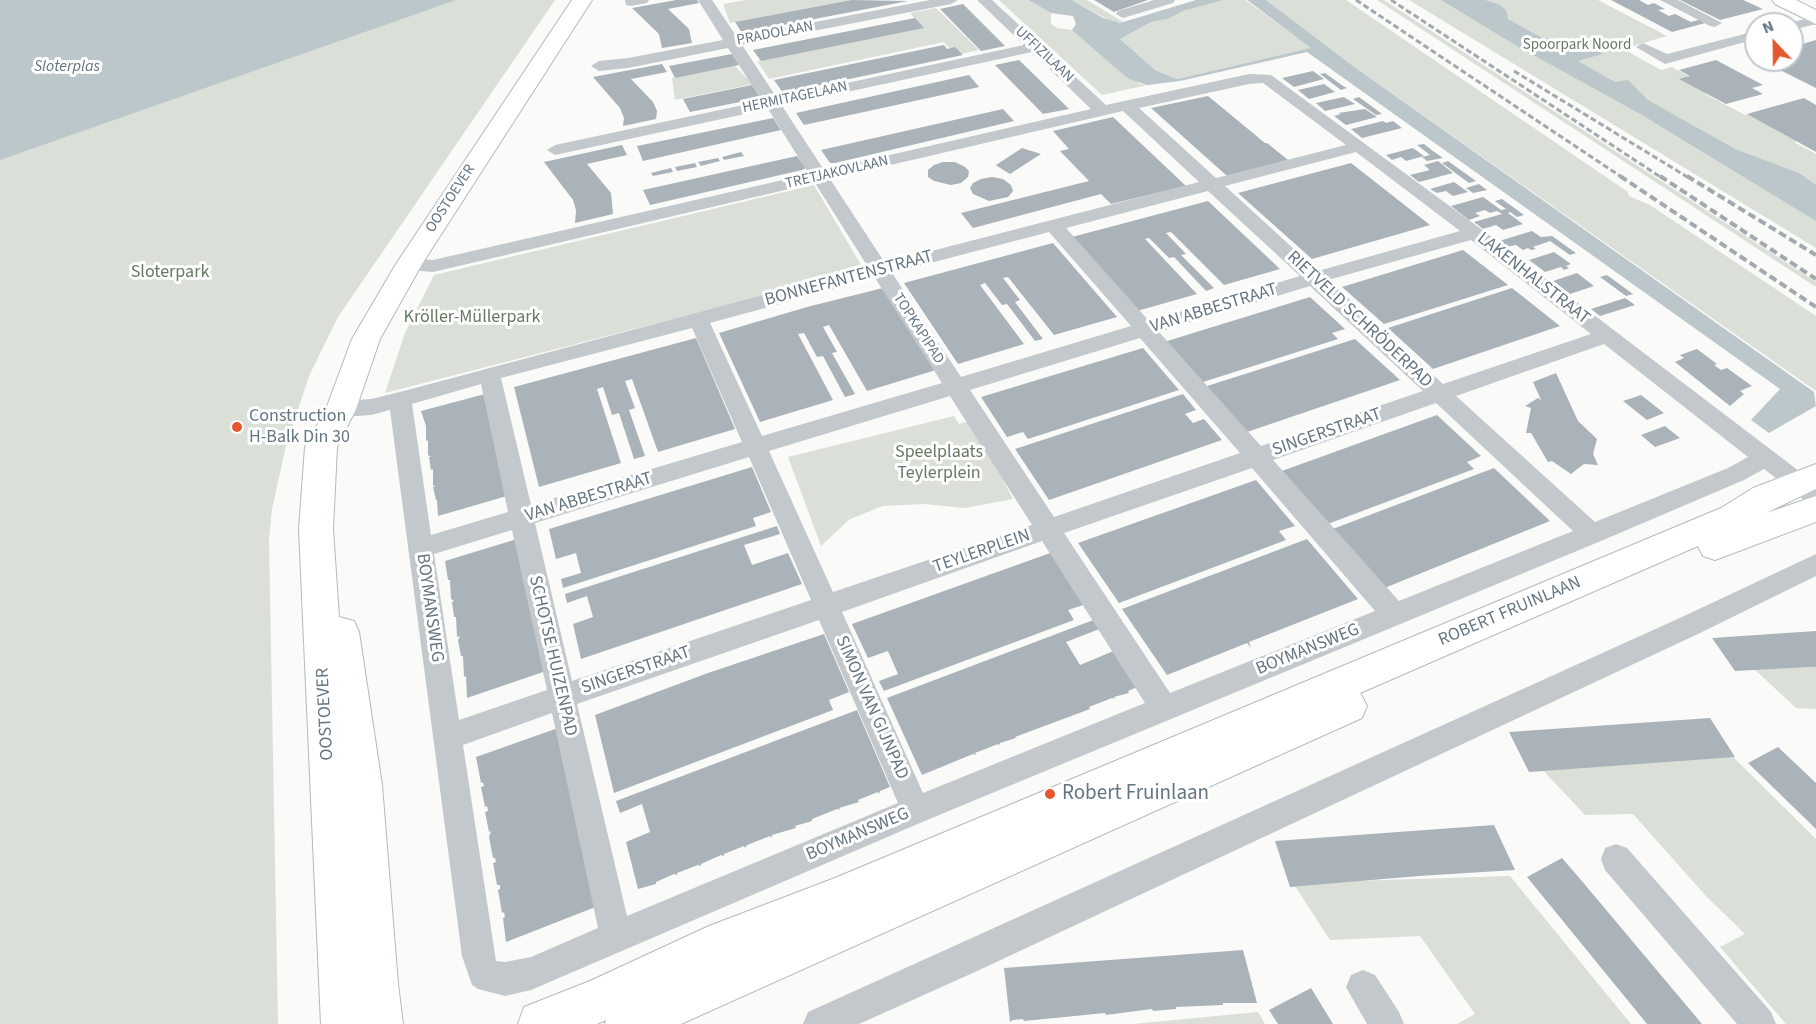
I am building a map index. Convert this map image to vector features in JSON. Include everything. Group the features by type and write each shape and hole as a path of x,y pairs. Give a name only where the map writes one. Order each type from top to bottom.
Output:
{"main road":[{"name":"OOSTOEVER","path":"345,1024 316,529 321,447 341,409 366,339 409,264 582,0"},
{"path":"1783,0 1816,13"},
{"path":"1783,0 1816,19"},
{"name":"OOSTOEVER","path":"341,409 341,446 333,480 330,526 341,632 362,785 375,984 380,1024"},
{"name":"ROBERT FRUINLAAN","path":"541,1024 614,1015 851,924 1739,535 1811,491"}],"street":[{"name":"TOPKAPIPAD","path":"705,0 956,387"},
{"name":"PRADOLAAN","path":"599,66 951,0"},
{"name":"UFFIZILAAN","path":"984,0 1103,111"},
{"path":"1123,14 1168,0"},
{"path":"1667,0 1715,23"},
{"path":"1643,47 1665,59 1744,38"},
{"name":"HERMITAGELAAN","path":"555,150 1036,47"},
{"name":"TRETJAKOVLAAN","path":"409,264 433,266 1103,111 1249,79 1266,78"},
{"name":"LAKENHALSTRAAT","path":"1266,78 1474,233 1811,491"},
{"name":"RIETVELD SCHRÖDERPAD","path":"1126,106 1592,534"},
{"name":"BONNEFANTENSTRAAT","path":"341,409 371,407 400,400 489,374 698,321 880,270 1358,147"},
{"path":"1054,226 1395,615"},
{"name":"VAN ABBESTRAAT","path":"956,387 1314,278 1474,233"},
{"path":"698,321 826,606"},
{"name":"SINGERSTRAAT","path":"1048,529 1606,336"},
{"name":"SCHOTSE HUIZENPAD","path":"489,374 616,937"},
{"path":"756,447 956,387"},
{"name":"TEYLERPLEIN","path":"826,606 1048,529 956,387"},
{"name":"BOYMANSWEG","path":"400,400 478,956 484,973 495,978 523,976 916,810 1592,534 1736,474 1767,458"},
{"name":"VAN ABBESTRAAT","path":"421,548 756,447"},
{"path":"1048,529 1164,708"},
{"path":"820,1024 1690,625 1816,564"},
{"name":"SINGERSTRAAT","path":"447,737 826,606"},
{"name":"SIMON VAN GIJNPAD","path":"826,606 916,810"},
{"path":"1616,859 1759,1024"},
{"path":"1363,987 1387,1024"}],"green space":[{"name":"Sloterpark","path":"428,0 555,0 338,317 309,376 286,446 272,509 269,540 278,1024 0,1024 0,154"},
{"path":"746,0 853,0 730,23 723,4"},
{"path":"999,0 1028,0 1051,13 1051,24 1057,28 1072,30 1140,84 1147,85 1102,95"},
{"path":"1072,0 1087,0 1125,23 1112,22"},
{"path":"1224,0 1245,0 1312,48 1177,79 1155,70 1120,39 1151,22 1168,19 1183,11"},
{"path":"1266,0 1346,0 1628,192 1629,196 1650,205 1816,316 1816,391 1353,66"},
{"path":"1377,0 1384,0 1816,282 1816,287"},
{"name":"Spoorpark Noord","path":"1409,0 1598,0 1667,36 1623,49 1661,70 1672,67 1716,91 1705,94 1745,115 1756,112 1804,138 1794,142 1816,154 1816,248"},
{"path":"936,8 979,50 956,55 944,42 769,79 757,61 922,27 910,13"},
{"path":"735,66 753,84 675,100 672,78"},
{"name":"Kröller-Müllerpark","path":"814,185 864,270 385,393 405,333 434,275"},
{"name":"Speelplaats Teylerplein","path":"954,416 959,424 972,420 1013,499 965,508 924,504 883,506 850,519 821,546 788,457"},
{"path":"1816,662 1816,709 1796,708 1751,666"},
{"path":"1729,753 1816,839 1816,1024 1786,1024 1720,947 1745,934 1706,896 1633,814 1585,815 1537,764"},
{"path":"1510,876 1631,1024 1457,1024 1475,1014 1420,936 1330,940 1293,883"},
{"path":"1258,1012 1265,1024 1133,1024"}],"water":[{"name":"Sloterplas","path":"0,0 456,0 0,160"},
{"path":"1028,0 1072,0 1103,18 1120,23 1196,0 1224,0 1183,11 1168,19 1151,22 1120,39 1155,70 1177,79 1311,48 1247,0 1266,0 1353,66 1814,392 1816,406 1769,433 1751,420 1780,389 1307,52 1180,81 1147,85 1129,79 1072,30 1076,24 1073,16 1051,13"},
{"path":"1441,0 1485,0 1500,5 1506,10 1508,19 1542,38 1582,40 1593,45 1602,54 1578,61 1615,82 1628,80 1648,100 1735,149 1799,173 1816,185 1816,221 1642,115 1517,46"}],"building":[{"path":"676,0 697,0 699,3 668,9 689,29 692,43 662,48 659,34 632,8"},
{"path":"852,0 908,1 742,33 735,22"},
{"path":"1094,0 1148,0 1114,12"},
{"path":"1611,0 1639,0 1648,5 1654,3 1665,9 1658,10 1669,16 1675,14 1691,22 1702,19 1709,22 1672,32"},
{"path":"1680,0 1743,0 1763,9 1744,12 1720,20"},
{"path":"963,4 1005,46 981,51 940,9"},
{"path":"915,18 924,28 761,61 753,50"},
{"path":"1816,40 1816,88 1784,72 1804,72 1804,44"},
{"path":"944,45 947,49 955,47 963,55 783,93 774,80"},
{"path":"732,54 739,65 675,78 669,66"},
{"path":"1019,60 1069,109 1043,114 995,65"},
{"path":"1716,60 1763,85 1752,88 1763,94 1726,104 1679,79 1690,76 1679,70"},
{"path":"662,64 667,72 631,79 653,102 657,111 656,119 623,126 624,118 620,108 593,77"},
{"path":"1313,71 1324,79 1294,87 1282,78"},
{"path":"1325,73 1347,88 1341,90 1320,74"},
{"path":"969,75 979,87 804,125 796,113"},
{"path":"1324,84 1335,92 1309,99 1298,90"},
{"path":"752,85 760,98 690,112 683,99"},
{"path":"1208,96 1288,160 1227,176 1151,108"},
{"path":"1344,97 1355,104 1325,111 1316,103"},
{"path":"1359,97 1382,114 1376,115 1353,99"},
{"path":"1804,98 1816,105 1816,152 1747,114"},
{"path":"1003,109 1014,121 835,163 830,163 821,150"},
{"path":"1365,109 1377,117 1346,125 1334,116 1341,114 1338,113"},
{"path":"1113,117 1186,186 1111,204 1101,194 973,228 961,213 1089,181 1060,151 1069,149 1053,131"},
{"path":"773,118 781,130 643,161 637,146"},
{"path":"1383,121 1386,123 1393,121 1402,128 1362,138 1351,129"},
{"path":"1424,144 1443,158 1427,161 1422,157 1430,155 1417,145"},
{"path":"622,145 627,155 587,164 611,193 613,214 575,223 576,210 573,200 544,162"},
{"path":"1022,148 1041,154 1010,174 996,165"},
{"path":"1413,148 1424,156 1406,161 1401,157 1392,160 1386,155"},
{"path":"741,152 744,156 724,160 722,157"},
{"path":"797,156 806,168 650,205 643,190"},
{"path":"718,158 720,161 701,166 698,162"},
{"path":"1438,161 1453,173 1419,182 1410,175 1430,170 1424,165"},
{"path":"1448,161 1476,181 1469,183 1442,163"},
{"path":"943,162 955,162 965,167 969,171 968,177 961,183 951,185 934,181 928,177 928,170"},
{"path":"695,163 697,167 677,171 675,167"},
{"path":"1351,163 1430,225 1312,259 1238,193"},
{"path":"671,168 673,172 653,176 651,173"},
{"path":"992,177 1003,179 1011,185 1013,191 1008,197 989,201 973,194 970,188 973,183"},
{"path":"1454,182 1468,192 1453,196 1446,191 1437,193 1430,189"},
{"path":"1479,184 1487,190 1473,193 1466,188"},
{"path":"1483,197 1501,210 1506,209 1495,201 1502,199 1524,215 1517,217 1508,213 1523,224 1503,230 1496,225 1483,229 1474,222 1502,214 1485,210 1475,213 1480,216 1469,220 1451,206"},
{"path":"1208,201 1280,269 1224,285 1171,232 1166,233 1186,254 1181,255 1214,288 1206,291 1174,257 1169,258 1149,238 1145,239 1197,294 1137,311 1072,237"},
{"path":"1532,231 1541,237 1552,236 1576,253 1570,255 1550,241 1533,247 1536,249 1523,250 1516,245 1507,247 1499,241"},
{"path":"1053,243 1117,317 1054,335 1008,277 1003,278 1020,300 1015,302 1043,339 1035,341 1007,304 1002,305 985,283 980,285 1024,344 958,364 904,283"},
{"path":"1463,250 1508,285 1384,324 1342,287"},
{"path":"1554,252 1571,264 1566,266 1569,268 1564,270 1561,267 1545,272 1529,260"},
{"path":"1577,273 1594,286 1570,294 1553,281"},
{"path":"1607,275 1633,294 1626,296 1600,277"},
{"path":"883,288 936,370 867,391 829,325 823,327 837,352 832,353 855,394 845,397 823,356 817,357 804,333 798,334 833,400 760,422 719,333"},
{"path":"1512,288 1560,326 1433,369 1388,328"},
{"path":"1310,297 1345,329 1332,333 1338,339 1200,383 1164,342"},
{"path":"1625,298 1635,305 1600,316 1591,309"},
{"path":"696,338 735,429 658,452 632,379 625,381 635,408 629,410 645,456 634,459 619,413 612,415 603,387 597,389 621,463 539,487 514,387"},
{"path":"1355,339 1400,380 1244,433 1204,387"},
{"path":"1143,348 1179,390 1028,439 1023,432 1007,437 981,397"},
{"path":"1697,349 1717,364 1714,365 1721,370 1727,368 1752,386 1740,391 1744,394 1730,406 1675,362 1684,358 1680,355"},
{"path":"1556,373 1578,421 1597,439 1593,454 1598,465 1584,464 1571,474 1552,461 1548,462 1531,433 1526,433 1531,408 1525,406 1538,398 1541,400 1533,382"},
{"path":"485,394 507,496 438,516 433,487 435,487 433,469 431,470 426,426 421,411"},
{"path":"1183,394 1196,410 1185,414 1193,423 1204,419 1222,440 1049,500 1015,449"},
{"path":"1641,395 1664,413 1647,420 1623,401"},
{"path":"1437,415 1481,456 1467,462 1474,469 1325,525 1279,472"},
{"path":"1665,426 1680,438 1655,447 1641,435"},
{"path":"752,467 771,512 753,518 756,526 563,588 561,579 581,573 576,553 556,559 549,529"},
{"path":"1494,468 1550,521 1382,589 1330,530"},
{"path":"1256,480 1295,526 1279,531 1286,540 1119,603 1078,543"},
{"path":"777,526 780,534 744,545 752,565 788,553 802,584 581,659 573,624 593,617 587,596 567,603 565,594"},
{"path":"517,539 546,671 467,698 463,656 461,656 458,640 460,636 457,637 456,617 454,617 452,602 454,601 451,599 450,580 448,580 445,561"},
{"path":"1307,539 1358,599 1249,642 1251,648 1247,643 1167,675 1122,609"},
{"path":"1053,552 1086,604 1068,610 1074,620 884,691 879,681 898,674 888,651 868,658 852,624"},
{"path":"1096,619 1102,628 1066,642 1080,665 1116,650 1140,686 1128,691 1129,693 1114,697 1115,699 1112,698 1089,707 1090,709 922,775 887,698"},
{"path":"1816,631 1816,667 1735,671 1712,638"},
{"path":"824,634 849,692 829,700 833,710 614,793 595,715 708,673"},
{"path":"857,710 890,787 880,791 879,794 878,792 858,800 859,802 839,808 840,810 837,809 795,826 796,828 772,835 771,838 770,836 747,845 745,848 744,846 724,856 721,855 701,866 698,865 656,882 656,884 638,889 626,842 650,832 642,804 620,813 616,801"},
{"path":"1710,718 1735,757 1529,772 1509,732"},
{"path":"558,728 598,906 506,942 503,918 505,917 504,912 502,913 498,890 500,885 497,885 493,863 496,862 493,858 489,837 491,831 489,832 485,812 488,811 481,787 484,786 483,782 481,783 476,757"},
{"path":"1778,747 1816,783 1816,829 1748,763"},
{"path":"1494,825 1515,870 1290,887 1275,841"},
{"path":"1562,858 1702,1024 1647,1024 1527,877"},
{"path":"1243,950 1257,1003 1223,1003 1223,1005 1024,1021 1023,1019 1010,1022 1004,968"},
{"path":"1311,988 1333,1024 1278,1024 1269,1010"}],"railway":[{"path":"1356,0 1620,176"},
{"path":"1391,0 1662,178"},
{"path":"1514,71 1689,178"},
{"path":"1620,176 1816,307"},
{"path":"1660,176 1816,279"},
{"path":"1687,176 1816,255"}],"place":[{"name":"Construction H-Balk Din 30","path":"237,427"},
{"name":"Robert Fruinlaan","path":"1050,794"}]}
